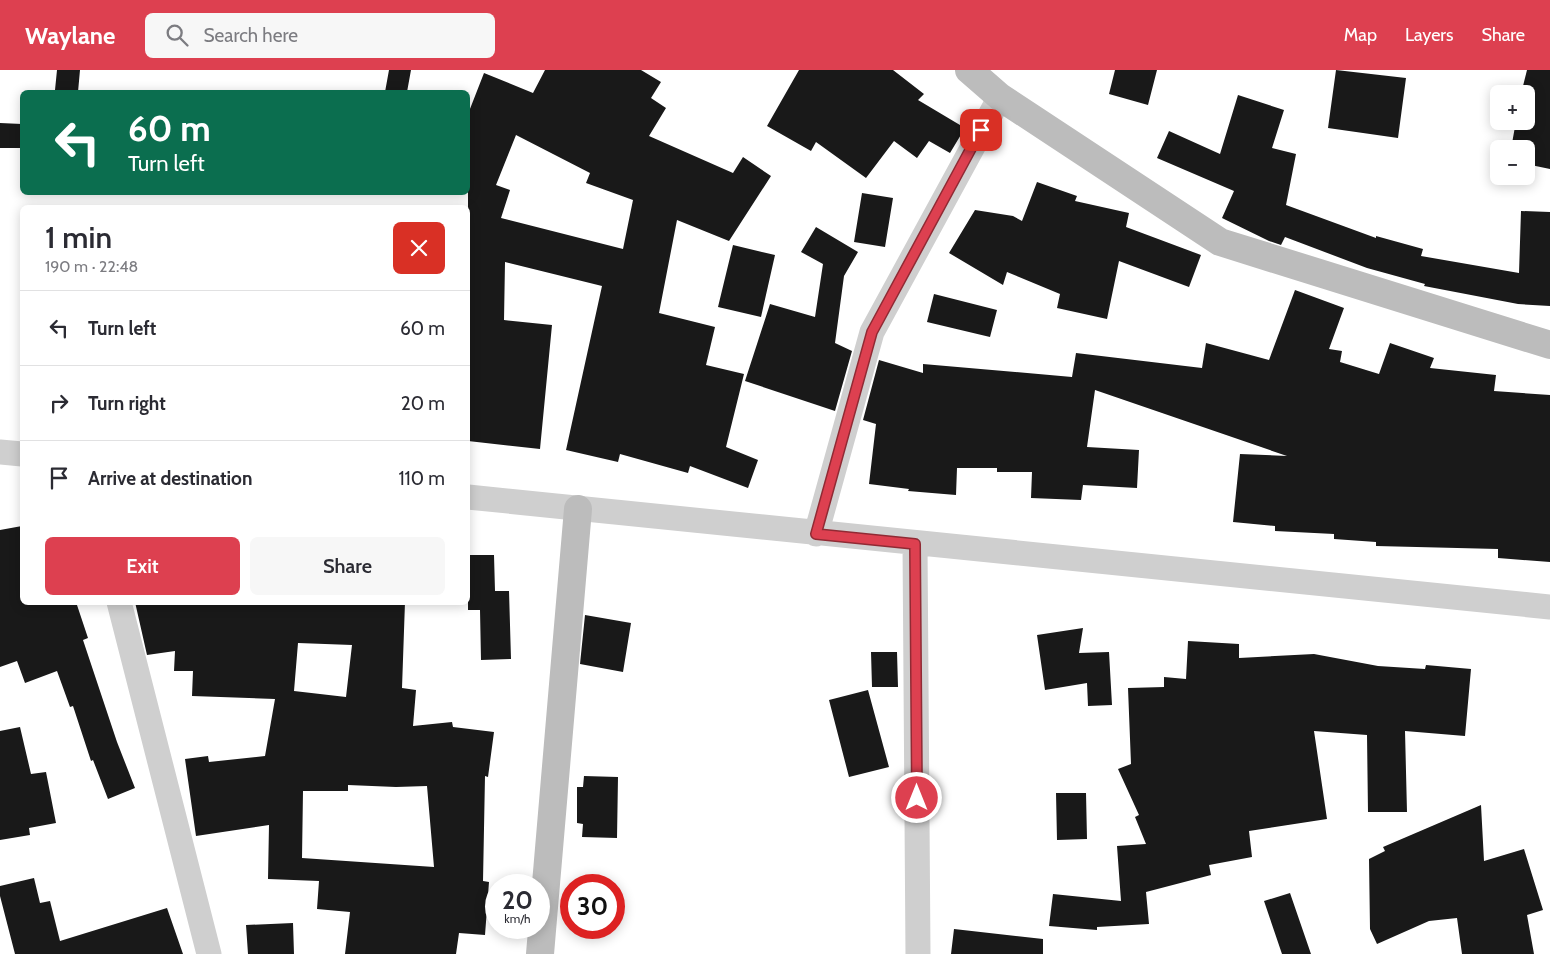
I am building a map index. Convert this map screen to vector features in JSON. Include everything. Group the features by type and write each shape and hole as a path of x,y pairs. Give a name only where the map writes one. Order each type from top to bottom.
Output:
{"street":[{"path":"969,70 1000,97 1220,242 1550,345"},
{"path":"816,534 872,332 1000,97"},
{"path":"0,452 20,454"},
{"path":"470,498 1550,607"},
{"path":"540,954 578,509"},
{"path":"915,544 918,954"},
{"path":"120,605 209,954"}],"building":[{"path":"57,70 80,70 78,90 55,90"},
{"path":"389,70 411,70 407,90 385,90"},
{"path":"545,70 641,70 661,82 651,98 666,108 649,136 733,173 743,157 771,176 729,241 677,220 659,313 715,327 706,365 744,374 726,447 758,460 748,488 690,466 688,473 620,454 618,462 566,450 602,286 505,262 504,320 552,325 540,449 470,441 470,205 468,205 468,195 470,195 470,109 484,73 533,93","holes":["516,135 590,173 586,183 633,200 623,249 501,218 510,190 496,185"]},
{"path":"799,70 893,70 924,94 918,100 965,128 950,153 929,141 917,158 894,141 866,178 816,142 811,151 767,126"},
{"path":"1115,70 1157,70 1148,105 1109,94"},
{"path":"1336,70 1406,78 1398,138 1328,128"},
{"path":"1527,70 1550,70 1550,169 1535,166 1535,140 1513,140 1514,130 1535,130 1535,85 1523,85"},
{"path":"1238,95 1284,110 1272,148 1296,154 1286,205 1376,238 1376,236 1423,249 1421,256 1519,273 1521,211 1550,212 1550,306 1518,304 1424,286 1425,284 1367,268 1285,237 1281,245 1269,241 1222,218 1234,191 1157,158 1169,131 1220,154"},
{"path":"0,123 20,124 20,148 0,148"},
{"path":"1037,182 1077,196 1075,201 1129,213 1126,227 1201,255 1189,287 1119,261 1107,319 1057,308 1060,294 1007,272 1003,285 949,253 975,210 1013,216 1022,221"},
{"path":"862,193 893,198 885,247 854,242"},
{"path":"816,227 858,252 844,276 835,343 852,351 835,411 745,381 770,304 815,317 823,264 801,252"},
{"path":"733,245 775,255 761,317 718,307"},
{"path":"1295,290 1344,308 1329,349 1342,351 1340,362 1379,374 1390,343 1434,358 1430,368 1496,375 1494,391 1550,395 1550,562 1498,558 1498,549 1376,546 1376,542 1334,539 1334,534 1275,531 1275,526 1233,522 1240,454 1287,456 1095,390 1087,447 1139,450 1137,488 1083,485 1081,500 1031,498 1032,472 997,472 997,468 957,468 956,495 908,491 909,489 869,484 876,424 863,420 879,360 923,373 923,364 1072,377 1076,353 1202,368 1206,343 1269,360"},
{"path":"934,294 997,310 990,337 927,322"},
{"path":"20,526 20,605 77,605 88,638 83,640 117,742 135,788 108,799 93,760 91,761 73,706 70,707 57,671 25,683 17,661 0,667 0,530"},
{"path":"470,555 494,555 495,591 509,591 511,659 481,660 480,610 468,610 468,605 470,605"},
{"path":"136,605 405,605 402,688 416,690 413,726 452,722 453,727 494,732 488,777 485,776 483,881 485,881 485,935 459,933 456,954 345,954 350,912 317,909 319,881 268,879 269,825 196,836 185,759 208,756 209,762 265,756 275,699 192,696 193,671 174,671 175,651 147,655","holes":["298,643 352,645 346,697 294,691","348,785 427,786 434,867 302,858 303,791 348,791"]},
{"path":"585,615 631,623 623,672 580,664"},
{"path":"1083,628 1079,653 1109,652 1112,705 1088,706 1087,683 1045,690 1037,635"},
{"path":"1188,641 1239,644 1239,658 1314,654 1378,666 1425,669 1426,665 1471,669 1465,736 1405,731 1407,812 1368,812 1367,735 1314,731 1327,819 1249,831 1252,857 1209,865 1211,875 1146,892 1149,924 1097,927 1097,930 1049,926 1053,894 1121,901 1117,846 1146,844 1135,817 1139,815 1118,769 1131,764 1128,688 1164,687 1164,677 1186,679"},
{"path":"871,652 897,652 898,687 872,687"},
{"path":"868,690 889,767 849,777 829,700"},
{"path":"20,727 31,774 46,772 56,823 29,828 30,835 0,840 0,731"},
{"path":"584,776 618,777 617,838 582,837 583,824 577,823 577,787 583,787"},
{"path":"1056,793 1086,793 1087,839 1057,840"},
{"path":"1481,805 1484,861 1524,849 1543,910 1527,915 1534,954 1462,954 1457,918 1429,921 1377,944 1370,929 1369,859 1385,851 1383,847"},
{"path":"34,878 40,903 50,901 60,941 167,908 183,954 15,954 0,896 0,886"},
{"path":"1290,893 1311,954 1282,954 1264,901"},
{"path":"293,923 294,954 248,954 246,925"},
{"path":"954,929 1043,939 1043,954 951,954"}],"route":[{"path":"917,798 915,544 816,534 872,332 981,130"}]}
